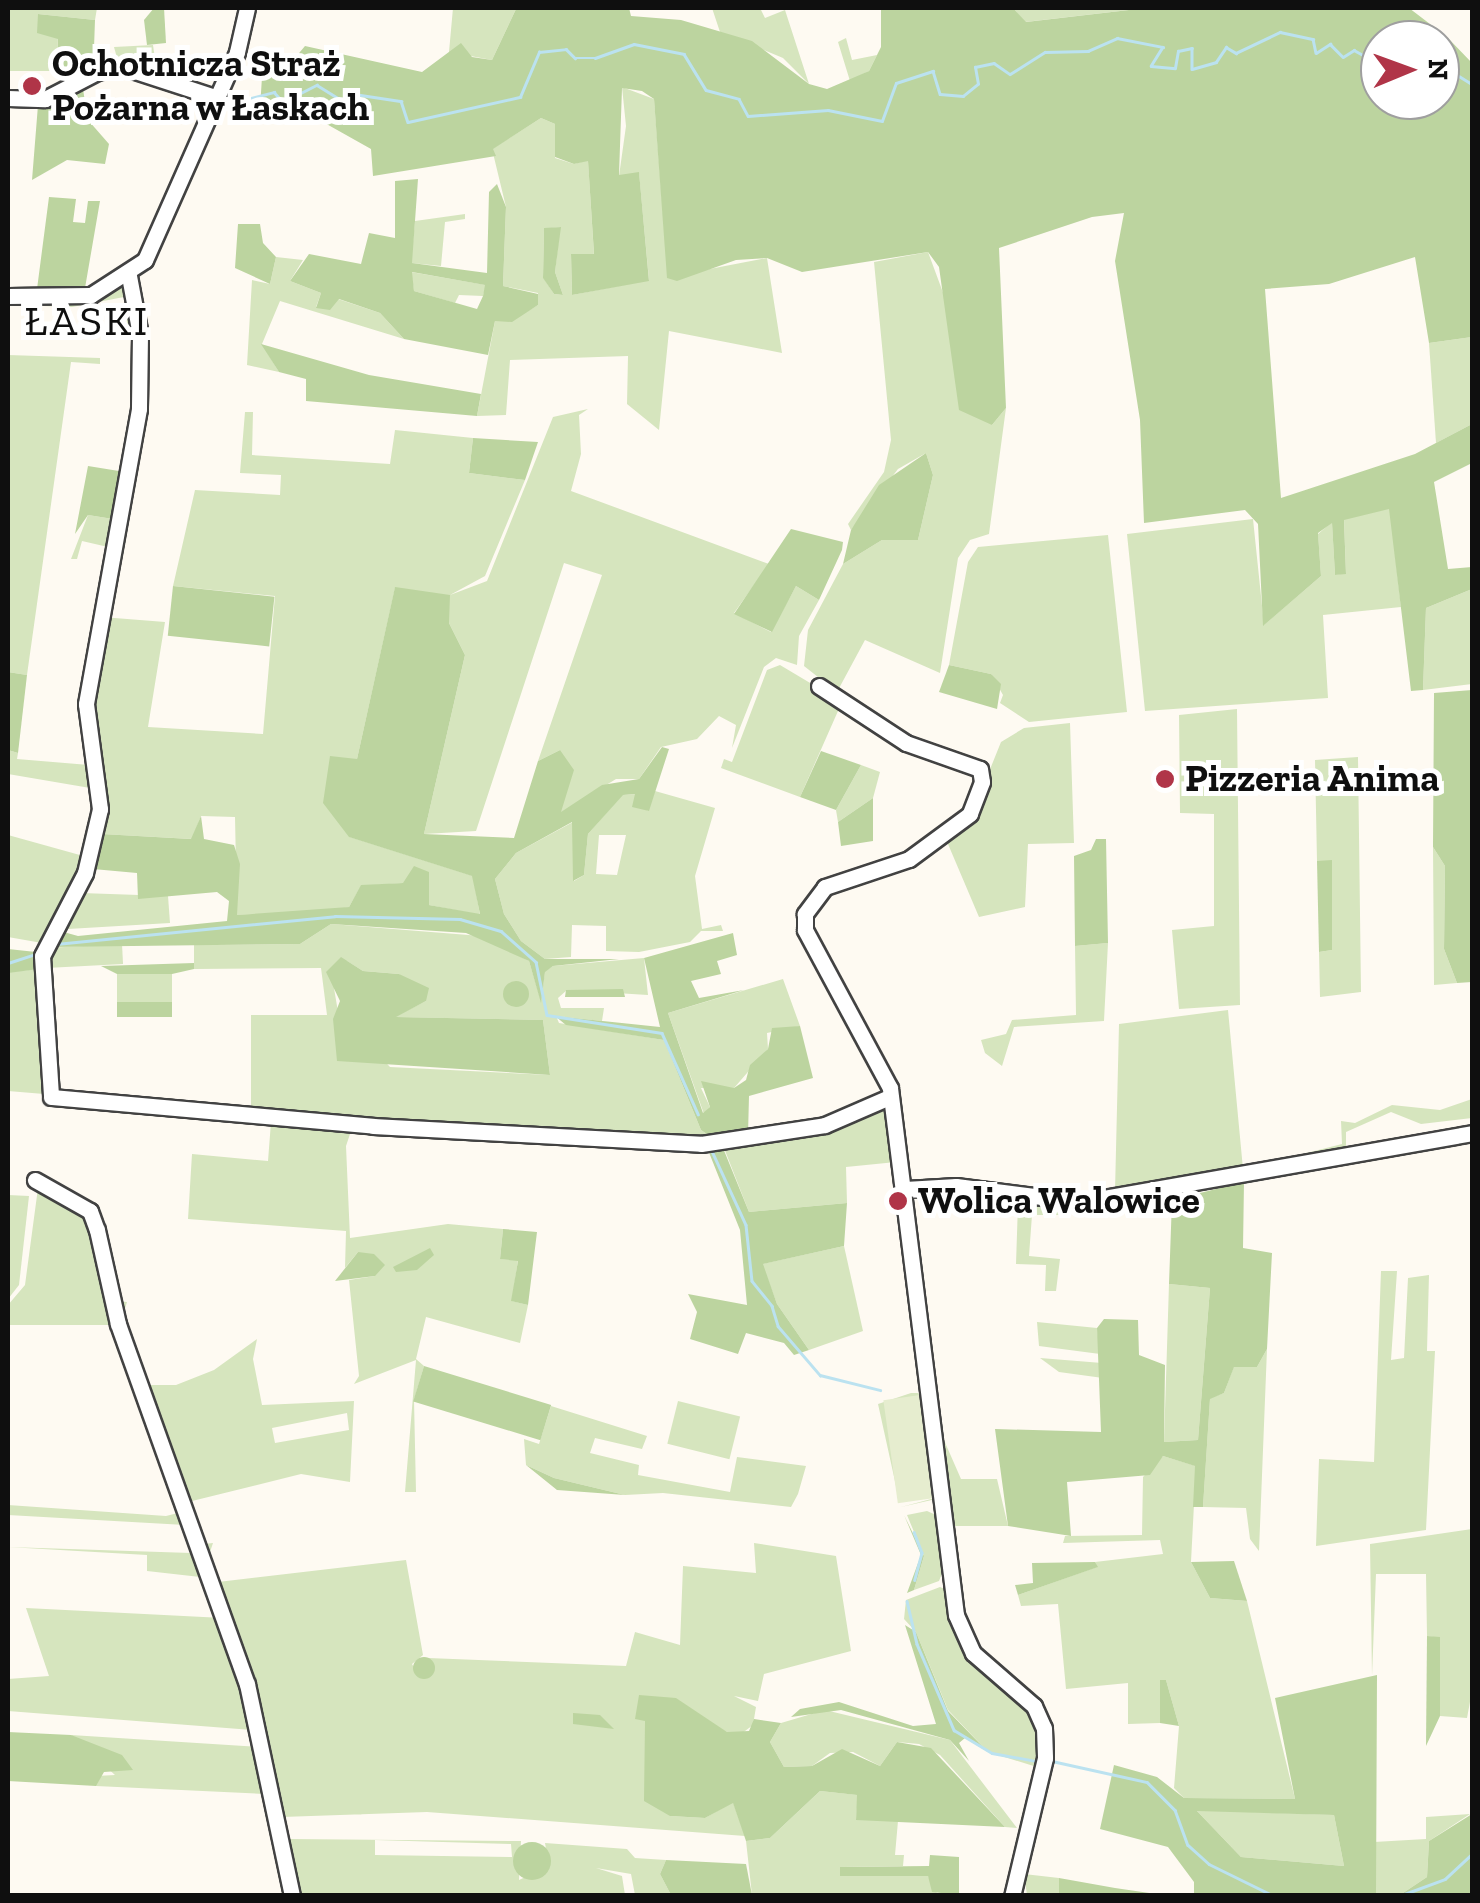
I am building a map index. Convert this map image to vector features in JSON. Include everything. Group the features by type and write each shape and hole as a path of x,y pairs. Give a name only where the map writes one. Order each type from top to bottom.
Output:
{"street":[{"path":"8,296 74,298 129,276 157,239 237,52 247,8"},
{"path":"8,98 45,99 97,72 123,67 215,98"},
{"path":"129,276 140,336 138,409 86,704 100,809 85,873 42,956 51,1097 335,1123 701,1144 824,1125 887,1098"},
{"path":"819,686 906,743 980,770 980,795 970,814 909,859 825,887 805,914 804,930 836,998 881,1064 904,1190 948,1581 974,1653 1034,1706 1044,1728 1045,1758 1012,1896"},
{"path":"904,1190 956,1186 1081,1202 1472,1132"},
{"path":"36,1180 90,1210 118,1324 247,1684 292,1896"}],"green space":[{"path":"8,8 97,8 95,20 38,14 58,38 56,71 9,71"},
{"path":"154,8 164,8 166,43 147,45 144,20"},
{"path":"453,8 516,9 492,60 449,52"},
{"path":"629,8 631,16 681,20 752,41 809,84 827,89 869,71 881,47 881,8 1013,8 1026,22 1146,8 1409,8 1425,20 1360,20 1360,120 1460,120 1460,51 1472,63 1472,337 1429,343 1415,257 1329,284 1265,289 1281,498 1415,454 1472,424 1472,463 1434,482 1448,569 1472,567 1472,589 1426,608 1423,690 1411,691 1389,509 1344,520 1346,574 1335,575 1332,523 1318,533 1321,576 1263,626 1258,524 1245,510 1144,523 1140,420 1115,261 1124,213 1092,217 999,248 1006,408 992,425 959,410 939,267 928,252 802,272 767,258 736,260 677,281 667,278 654,99 642,91 622,88 619,175 639,172 649,281 572,295 571,254 594,254 588,161 574,164 555,157 555,124 541,118 493,149 496,156 373,176 371,149 298,108 260,108 262,77 279,77 305,46 422,72 461,43 472,57 492,60 516,9"},
{"path":"712,8 760,8 765,18 785,10 809,84 783,58 720,32"},
{"path":"1013,8 1146,8 1025,22"},
{"path":"38,14 95,20 94,48 100,57 56,78 58,39 37,33"},
{"path":"846,38 852,60 877,55 869,71 850,81 838,42"},
{"path":"153,45 157,73 119,65 114,47"},
{"path":"82,83 88,120 109,144 105,164 67,160 32,180 38,105"},
{"path":"622,87 654,99 668,277 767,258 782,353 669,331 659,430 627,404 628,356 510,360 506,415 477,416 495,321 511,321 538,305 538,293 503,286 506,207 492,149 541,118 555,124 555,158 574,164 588,160 594,255 571,254 572,295 649,280 639,173 619,176 626,126","holes":["560,227 555,272 563,295 554,294 543,277 544,229"]},
{"path":"418,179 412,263 487,273 489,192 497,184 506,207 503,286 538,294 538,305 512,322 495,321 488,355 404,339 380,313 339,299 330,310 316,308 321,293 290,281 309,254 361,264 369,233 395,238 395,181","holes":["412,272 485,285 477,309 414,291"]},
{"path":"49,197 76,199 73,222 85,223 88,201 100,201 85,288 37,289"},
{"path":"465,214 465,219 445,222 441,266 411,263 415,221"},
{"path":"238,224 260,224 263,243 276,257 270,284 235,268"},
{"path":"561,227 555,272 563,295 554,294 543,278 544,228"},
{"path":"928,252 992,425 1006,408 989,534 970,540 958,558 940,673 865,640 837,692 804,666 808,630 843,564 882,540 918,540 933,475 926,453 898,469 851,530 848,524 884,472 891,440 874,262"},
{"path":"276,257 303,260 290,281 321,293 316,307 338,299 380,313 404,339 280,301 262,344 279,372 247,365 252,280 270,284"},
{"path":"411,272 486,285 483,296 459,295 455,303 414,291"},
{"path":"123,286 136,321 128,330 124,297 72,307 15,305 95,298"},
{"path":"1472,337 1472,424 1436,443 1429,343"},
{"path":"261,344 369,375 481,394 477,416 306,401 306,379 279,372"},
{"path":"8,355 100,358 100,364 71,362 27,675 8,672"},
{"path":"588,409 579,415 581,454 571,491 769,564 734,613 771,632 796,586 819,600 799,636 797,665 776,658 764,667 732,748 736,725 719,716 697,739 661,747 639,779 616,779 559,814 560,750 538,761 602,575 564,563 476,831 424,834 465,655 449,623 395,588 357,759 350,837 473,876 480,915 429,905 403,883 361,886 349,907 330,911 237,915 235,817 201,816 192,839 102,834 90,711 102,617 165,622 148,727 263,734 275,596 173,586 195,490 280,495 281,475 240,473 245,412 253,412 252,455 390,464 395,430 473,438 469,473 525,480 485,576 450,595 487,581 553,417"},
{"path":"473,438 538,442 525,480 469,473"},
{"path":"926,453 933,475 918,540 882,540 843,564 851,530 879,485"},
{"path":"88,466 125,472 113,519 88,515 75,534"},
{"path":"1390,508 1401,607 1323,615 1328,698 1145,711 1127,534 1253,519 1264,625 1321,576 1318,534 1332,522 1335,575 1346,573 1344,519"},
{"path":"88,515 113,519 108,547 82,541 77,559 71,559"},
{"path":"791,529 843,542 842,550 819,600 796,586 772,632 734,614"},
{"path":"1108,535 1127,712 1029,722 1000,703 1003,695 991,674 949,665 968,562 978,547"},
{"path":"173,586 274,597 269,646 168,636"},
{"path":"395,587 450,595 449,623 465,655 424,834 514,838 538,761 560,750 574,770 561,812 602,785 639,779 662,747 669,749 649,811 632,807 635,794 623,795 588,834 584,875 573,881 572,822 516,853 495,879 504,914 521,941 545,959 619,959 553,966 545,972 541,1003 529,961 466,933 331,924 300,944 50,947 60,931 78,936 227,921 229,901 217,892 138,899 137,873 93,869 102,834 191,839 201,816 204,839 234,845 240,864 237,915 349,907 361,885 403,883 414,866 429,872 429,905 480,914 472,876 349,837 323,803 330,756 357,759"},
{"path":"1472,589 1472,684 1423,690 1426,608"},
{"path":"780,665 842,702 800,797 721,768 724,759 732,762 767,670"},
{"path":"949,665 991,674 1001,684 997,709 939,692"},
{"path":"8,672 27,675 18,753 8,750"},
{"path":"1472,690 1472,982 1457,983 1444,949 1445,866 1433,847 1434,693"},
{"path":"1237,709 1240,1005 1179,1009 1172,930 1214,926 1214,814 1180,813 1179,715"},
{"path":"1070,723 1074,843 1028,844 1025,907 979,917 945,837 970,819 1001,742 1024,728"},
{"path":"8,750 18,753 17,759 89,765 96,789 8,774"},
{"path":"821,751 861,765 836,810 800,797"},
{"path":"1358,757 1361,992 1320,997 1319,952 1332,950 1332,861 1317,861 1315,760"},
{"path":"861,765 880,772 873,798 838,822 836,810"},
{"path":"655,791 715,808 695,876 702,929 721,925 723,931 701,931 690,942 639,952 606,951 606,926 572,925 571,957 545,959 521,941 504,914 495,879 516,853 573,822 574,881 584,875 588,834 622,795 636,794 648,811","holes":["599,835 626,835 617,875 596,874"]},
{"path":"873,798 873,841 841,846 838,822"},
{"path":"8,835 87,857 42,943 8,937"},
{"path":"1096,839 1106,839 1108,943 1075,946 1074,856 1091,850"},
{"path":"1433,847 1445,866 1444,949 1457,983 1434,985"},
{"path":"1332,860 1332,950 1319,952 1317,861"},
{"path":"81,893 168,896 170,923 68,929"},
{"path":"331,924 481,936 529,961 541,1001 545,971 553,966 644,958 648,995 567,990 558,998 561,1008 604,1008 602,1021 556,1016 559,1023 664,1040 701,1130 714,1139 251,1112 251,1015 327,1015 321,968 194,969 194,945 300,944","holes":["347,961 363,971 399,974 426,1001 394,1017 543,1020 550,1075 390,1067 338,1012 334,988"]},
{"path":"733,933 737,955 717,961 721,974 691,981 699,998 744,990 668,1013 703,1113 710,1107 701,1081 734,1088 746,1080 750,1065 768,1049 772,1028 800,1026 813,1078 749,1096 748,1135 714,1139 701,1130 664,1040 566,1025 555,1016 660,1027 644,958"},
{"path":"1108,943 1104,1021 1014,1027 1002,1066 985,1053 981,1040 1006,1034 1012,1020 1076,1015 1075,946"},
{"path":"122,944 123,964 51,968 50,948"},
{"path":"8,949 36,952 39,969 8,973"},
{"path":"341,957 363,971 399,974 429,988 426,1001 396,1017 543,1020 550,1075 337,1061 333,1019 340,1001 326,972"},
{"path":"194,963 194,969 172,974 117,974 101,966"},
{"path":"39,969 44,1094 8,1091 8,972"},
{"path":"117,974 172,974 172,1002 117,1002"},
{"path":"783,979 800,1026 767,1033 768,1049 734,1088 701,1088 710,1107 704,1114 668,1013"},
{"path":"516,981 525,985 529,994 525,1003 516,1007 507,1003 503,994 507,985"},
{"path":"623,989 625,997 565,997 566,990"},
{"path":"117,1002 172,1002 172,1017 117,1017"},
{"path":"1228,1010 1243,1169 1115,1191 1119,1024"},
{"path":"1472,1099 1472,1118 1421,1124 1391,1112 1346,1132 1346,1147 1248,1168 1342,1144 1341,1121 1355,1123 1392,1105 1440,1110"},
{"path":"887,1106 896,1162 846,1167 847,1203 749,1212 724,1148"},
{"path":"271,1122 352,1128 346,1146 350,1238 448,1224 503,1229 500,1259 518,1260 512,1301 528,1305 520,1343 426,1317 416,1359 424,1366 414,1400 416,1492 405,1492 416,1360 354,1384 359,1376 349,1280 375,1276 358,1252 345,1268 346,1231 188,1219 192,1154 268,1161"},
{"path":"723,1148 749,1212 847,1203 844,1246 763,1264 777,1304 809,1350 794,1355 784,1343 746,1333 738,1354 690,1339 697,1312 688,1294 747,1305 740,1230 708,1150"},
{"path":"1244,1182 1243,1248 1272,1253 1267,1349 1257,1367 1234,1367 1224,1393 1210,1399 1203,1507 1193,1507 1195,1466 1163,1456 1150,1475 1067,1482 1071,1536 1008,1526 995,1429 1101,1432 1097,1328 1104,1319 1138,1320 1139,1355 1165,1365 1164,1442 1198,1440 1210,1288 1169,1284 1172,1200"},
{"path":"38,1188 86,1210 116,1325 8,1325 8,1305 25,1285"},
{"path":"8,1195 29,1196 19,1285 8,1299"},
{"path":"1018,1203 1066,1207 1065,1215 1032,1215 1029,1256 1060,1259 1056,1291 1045,1291 1046,1265 1016,1264"},
{"path":"503,1229 537,1232 528,1305 511,1301 518,1261 500,1259"},
{"path":"844,1246 863,1331 809,1350 777,1304 762,1264"},
{"path":"430,1248 434,1255 417,1270 396,1272 393,1267"},
{"path":"358,1252 374,1254 385,1265 375,1276 335,1281"},
{"path":"1381,1271 1397,1271 1391,1360 1404,1358 1408,1278 1429,1275 1427,1351 1435,1351 1426,1530 1316,1546 1319,1459 1374,1462"},
{"path":"1169,1284 1210,1288 1198,1440 1164,1442"},
{"path":"116,1301 127,1302 122,1318 146,1385 176,1385 214,1370 257,1339 253,1359 262,1405 354,1401 350,1482 301,1474 188,1502 148,1396","holes":["347,1413 349,1430 275,1443 272,1428"]},
{"path":"1037,1322 1097,1328 1100,1354 1039,1346"},
{"path":"1267,1349 1259,1551 1250,1539 1246,1508 1203,1507 1210,1398 1224,1393 1234,1366 1257,1367"},
{"path":"1040,1358 1102,1363 1103,1378 1059,1372"},
{"path":"424,1366 551,1405 540,1440 413,1401"},
{"path":"918,1393 923,1399 936,1499 901,1507 935,1498 920,1396 885,1406 900,1504 878,1404"},
{"path":"920,1395 934,1498 898,1503 883,1400"},
{"path":"678,1401 740,1416 729,1459 667,1444"},
{"path":"551,1406 647,1436 642,1449 595,1438 590,1453 639,1465 638,1475 730,1492 737,1457 806,1466 798,1494 791,1507 663,1493 625,1495 554,1478 526,1465 524,1439 539,1444"},
{"path":"940,1431 961,1479 997,1479 1008,1526 945,1526"},
{"path":"1163,1456 1196,1466 1191,1562 1210,1598 1247,1601 1295,1799 1184,1798 1174,1788 1179,1726 1166,1680 1160,1681 1160,1723 1128,1724 1128,1683 1066,1689 1058,1604 1021,1606 1018,1595 1097,1567 1095,1562 1163,1554 1160,1540 1063,1543 1065,1536 1142,1535 1143,1477"},
{"path":"526,1465 554,1478 625,1495 557,1490"},
{"path":"8,1505 166,1516 186,1511 209,1578 147,1571 147,1555 8,1547 191,1553 185,1525 8,1515"},
{"path":"927,1511 936,1515 943,1571 939,1581 914,1590 924,1556 907,1515"},
{"path":"904,1515 924,1556 914,1590 907,1593 921,1555"},
{"path":"1472,1529 1472,1691 1467,1718 1440,1716 1440,1638 1427,1636 1426,1574 1376,1574 1372,1676 1370,1544"},
{"path":"213,1543 209,1555 218,1582 406,1560 423,1655 412,1664 417,1673 435,1669 428,1658 626,1666 635,1632 680,1645 683,1566 756,1573 754,1543 836,1556 851,1651 764,1674 758,1701 734,1696 756,1707 753,1725 741,1734 646,1720 670,1816 705,1818 733,1802 745,1836 427,1812 282,1817 289,1839 521,1841 519,1880 549,1866 545,1843 627,1849 635,1858 666,1860 660,1874 671,1895 635,1895 631,1874 596,1868 622,1876 625,1895 294,1895 204,1544","holes":["375,1840 511,1844 512,1857 375,1855"]},
{"path":"1234,1561 1247,1601 1210,1598 1191,1562"},
{"path":"1095,1562 1098,1567 1018,1595 1015,1585 1033,1583 1032,1563"},
{"path":"940,1587 947,1590 958,1629 1037,1717 1040,1768 988,1752 948,1710 916,1632 904,1619 906,1600"},
{"path":"26,1608 223,1618 252,1730 8,1711 8,1679 49,1676"},
{"path":"905,1625 916,1632 948,1711 988,1752 965,1738 959,1743 969,1761 950,1740 841,1710 791,1717 800,1709 839,1702 913,1726 936,1724"},
{"path":"1427,1636 1440,1637 1440,1716 1426,1746"},
{"path":"420,1657 428,1657 435,1668 428,1679 420,1679 413,1672 413,1664"},
{"path":"1377,1675 1376,1895 1194,1895 1194,1882 1168,1847 1100,1829 1114,1765 1157,1777 1184,1798 1295,1799 1275,1698","holes":["1197,1811 1334,1815 1344,1866 1241,1857"]},
{"path":"1160,1680 1166,1680 1179,1726 1160,1723"},
{"path":"639,1695 676,1698 727,1732 749,1731 754,1719 781,1723 770,1742 784,1767 812,1766 842,1749 880,1766 897,1742 931,1748 1005,1827 856,1820 857,1795 820,1791 770,1838 746,1841 733,1803 705,1818 670,1816 644,1801 645,1721 635,1719"},
{"path":"825,1710 950,1740 1017,1828 1005,1827 940,1755 919,1744 897,1742 880,1766 853,1752 830,1753 812,1766 784,1767 770,1742 781,1723"},
{"path":"573,1713 600,1715 614,1729 573,1724"},
{"path":"8,1732 71,1735 122,1755 133,1770 104,1772 96,1786 8,1781"},
{"path":"71,1735 258,1747 264,1794 96,1786 96,1776 115,1775"},
{"path":"820,1791 858,1795 856,1819 898,1821 895,1855 904,1855 903,1866 841,1867 928,1876 938,1895 752,1895 746,1841 770,1838"},
{"path":"1196,1810 1334,1815 1344,1866 1241,1857"},
{"path":"1470,1814 1429,1841 1427,1877 1400,1895 1375,1895 1374,1842 1426,1839 1426,1817"},
{"path":"1472,1814 1471,1895 1400,1895 1427,1877 1429,1841"},
{"path":"532,1842 545,1848 551,1861 545,1874 532,1880 519,1874 513,1861 519,1848"},
{"path":"930,1855 959,1857 959,1895 932,1892 928,1876 840,1876 840,1867 929,1866"},
{"path":"666,1860 746,1864 752,1895 671,1895 660,1874"},
{"path":"1024,1874 1059,1878 1059,1895 1027,1895"},
{"path":"1059,1878 1115,1888 1163,1895 1059,1895"}],"waterway":[{"path":"220,106 274,92 283,102 317,85 341,100 354,94 401,101 408,122 520,97 539,52 566,49 575,58 595,58 634,44 684,54 706,90 739,99 748,116 828,110 882,121 896,83 933,71 940,94 963,96 978,84 975,67 994,63 1010,74 1045,52 1088,51 1117,38 1163,47 1151,66 1175,68 1178,51 1192,48 1192,69 1216,62 1226,47 1236,53 1280,32 1313,39 1316,53 1330,44 1343,57 1354,50 1360,53"},
{"path":"1460,77 1472,84"},
{"path":"56,944 335,916 460,919 501,931 536,962 547,1015 662,1033 698,1114"},
{"path":"8,963 35,954"},
{"path":"712,1151 746,1225 752,1281 772,1306 778,1326 820,1375 880,1390"},
{"path":"914,1532 922,1553 915,1580"},
{"path":"907,1601 917,1644 954,1730 992,1753 1036,1761"},
{"path":"1052,1761 1147,1782 1175,1810 1188,1845 1209,1864 1274,1896"},
{"path":"1399,1896 1445,1879 1472,1854"}],"place":[{"name":"Ochotnicza Straż Pożarna w Łaskach","path":"32,86"},
{"name":"Pizzeria Anima","path":"1165,779"},
{"name":"Wolica Walowice","path":"898,1201"}],"district":[{"name":"ŁASKI","path":"87,321"}]}
